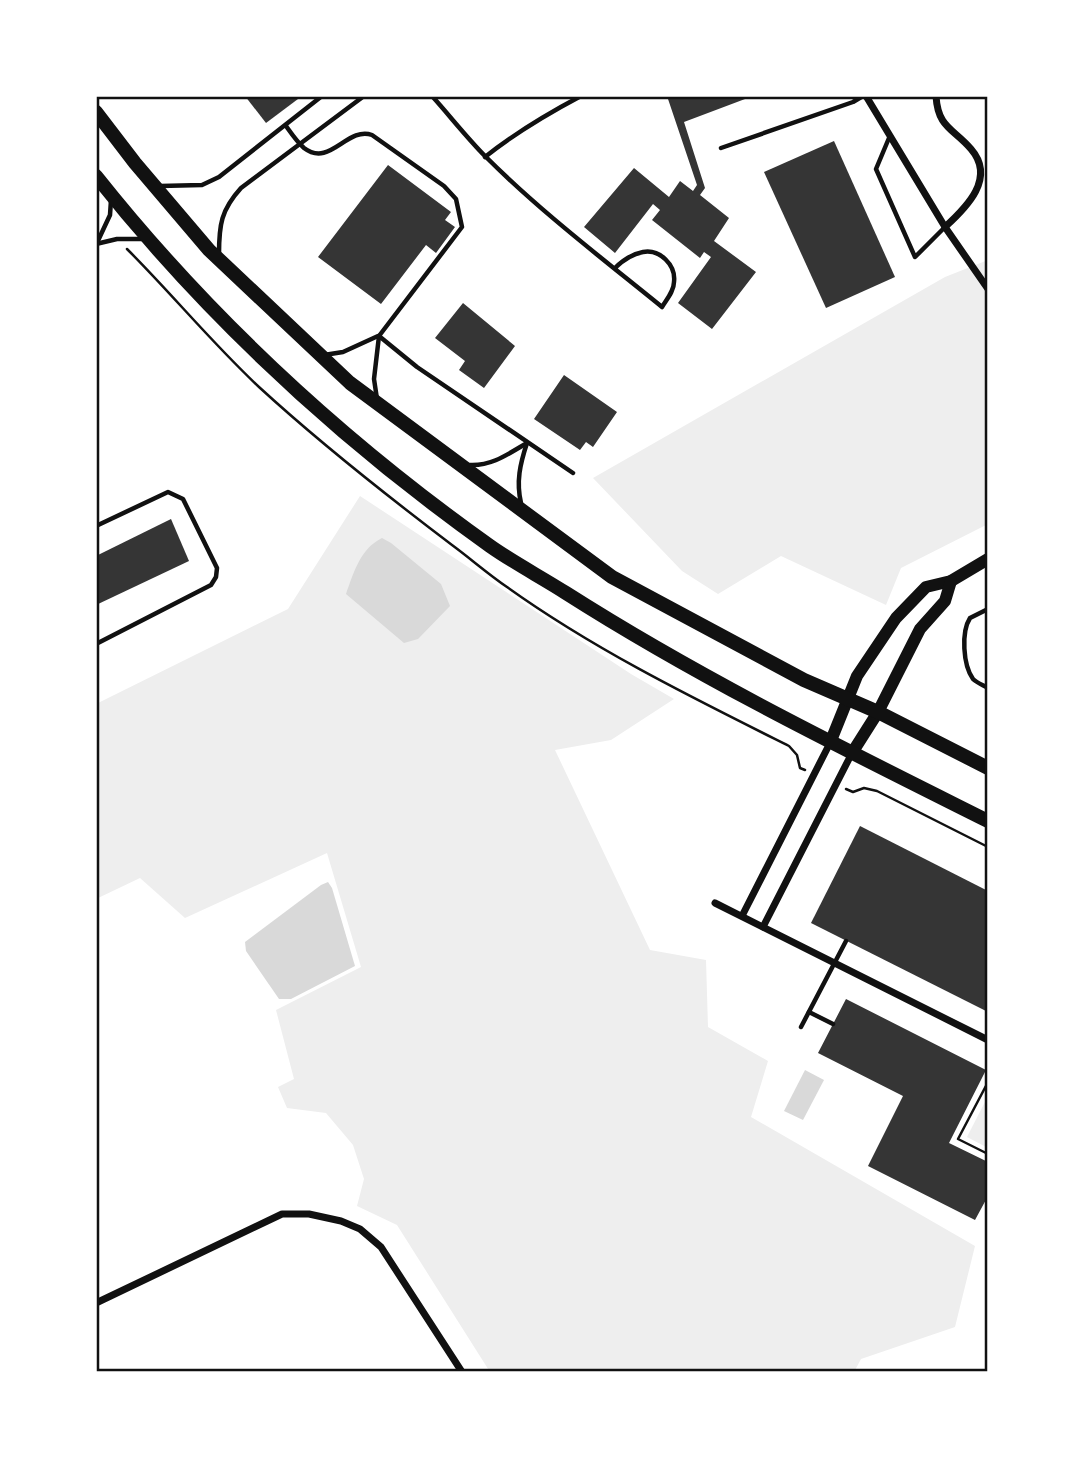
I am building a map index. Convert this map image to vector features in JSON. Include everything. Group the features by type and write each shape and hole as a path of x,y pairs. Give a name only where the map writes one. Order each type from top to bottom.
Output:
{"main road":[{"path":"96,112 155,186 219,258 350,383 612,578 804,680 878,712 988,768"},
{"path":"96,176 194,291 365,451 491,547 622,629 753,702 988,821"}],"street":[{"path":"864,96 945,227 988,289"},
{"path":"936,96 941,120 972,149 980,162 981,176 975,196 945,227"},
{"path":"742,916 830,743 847,698 870,653 896,618 926,587 951,581 988,559"},
{"path":"763,927 852,753 878,712 920,629 945,601 951,581"},
{"path":"715,903 988,1040"},
{"path":"96,1303 282,1214 309,1214 350,1225 381,1247 462,1372"}],"lane":[{"path":"155,186 202,185 219,177 323,96"},
{"path":"219,258 219,230 226,204 241,188 365,96"},
{"path":"432,96 485,157 559,222 662,307 674,285 674,276 668,261 652,252 642,252 623,259 615,268"},
{"path":"485,157 544,115 580,96"},
{"path":"721,148 864,96"},
{"path":"286,126 301,146 317,153 333,151 365,132 444,186 456,200 462,227 379,336 343,352 320,355"},
{"path":"889,138 876,169 915,257 945,227"},
{"path":"96,245 110,215 112,196"},
{"path":"96,245 117,239 149,239"},
{"path":"378,404 374,379 379,336"},
{"path":"379,336 417,367 573,473"},
{"path":"460,465 487,464 527,443"},
{"path":"522,511 518,491 519,467 527,443"},
{"path":"96,526 168,492 178,495 183,499 217,568 211,585 96,644"},
{"path":"988,609 968,621 964,640 971,675 988,688"},
{"path":"801,1027 846,941"},
{"path":"809,1012 833,1024"}],"path":[{"path":"988,1082 958,1139 988,1154"}],"shaded area":[{"path":"988,260 988,524 901,568 886,605 781,556 718,594 682,571 593,478 945,277"},
{"path":"360,496 631,674 674,699 611,740 555,750 650,950 706,960 708,1027 768,1061 751,1117 975,1246 955,1327 861,1359 854,1372 490,1372 397,1225 357,1206 364,1179 353,1145 326,1113 287,1108 278,1087 294,1079 276,1010 361,967 327,853 185,918 140,878 96,899 96,704 288,609"},
{"path":"382,538 441,584 450,606 418,639 404,643 346,594 363,555"},
{"path":"328,882 355,966 291,999 279,999 246,951 245,942"},
{"path":"805,1070 824,1080 803,1120 784,1111"},
{"path":"988,1096 988,1148 967,1137"}],"building":[{"path":"245,96 302,96 266,123"},
{"path":"667,96 753,96 684,122 705,188 700,195 729,218 714,241 756,272 712,329 678,303 711,257 704,252 700,258 652,220 660,210 653,204 615,253 584,227 634,168 669,197 680,181 693,191 697,185"},
{"path":"834,141 895,277 826,308 764,172"},
{"path":"388,165 451,212 445,220 455,227 436,253 426,245 381,304 318,257"},
{"path":"463,303 515,346 484,388 459,370 465,361 435,338"},
{"path":"564,375 617,412 593,447 586,442 580,450 534,419"},
{"path":"171,519 189,561 96,605 96,556"},
{"path":"860,826 988,891 988,1012 811,923"},
{"path":"846,999 986,1070 949,1143 988,1162 988,1196 975,1220 868,1166 903,1096 818,1053"}]}
